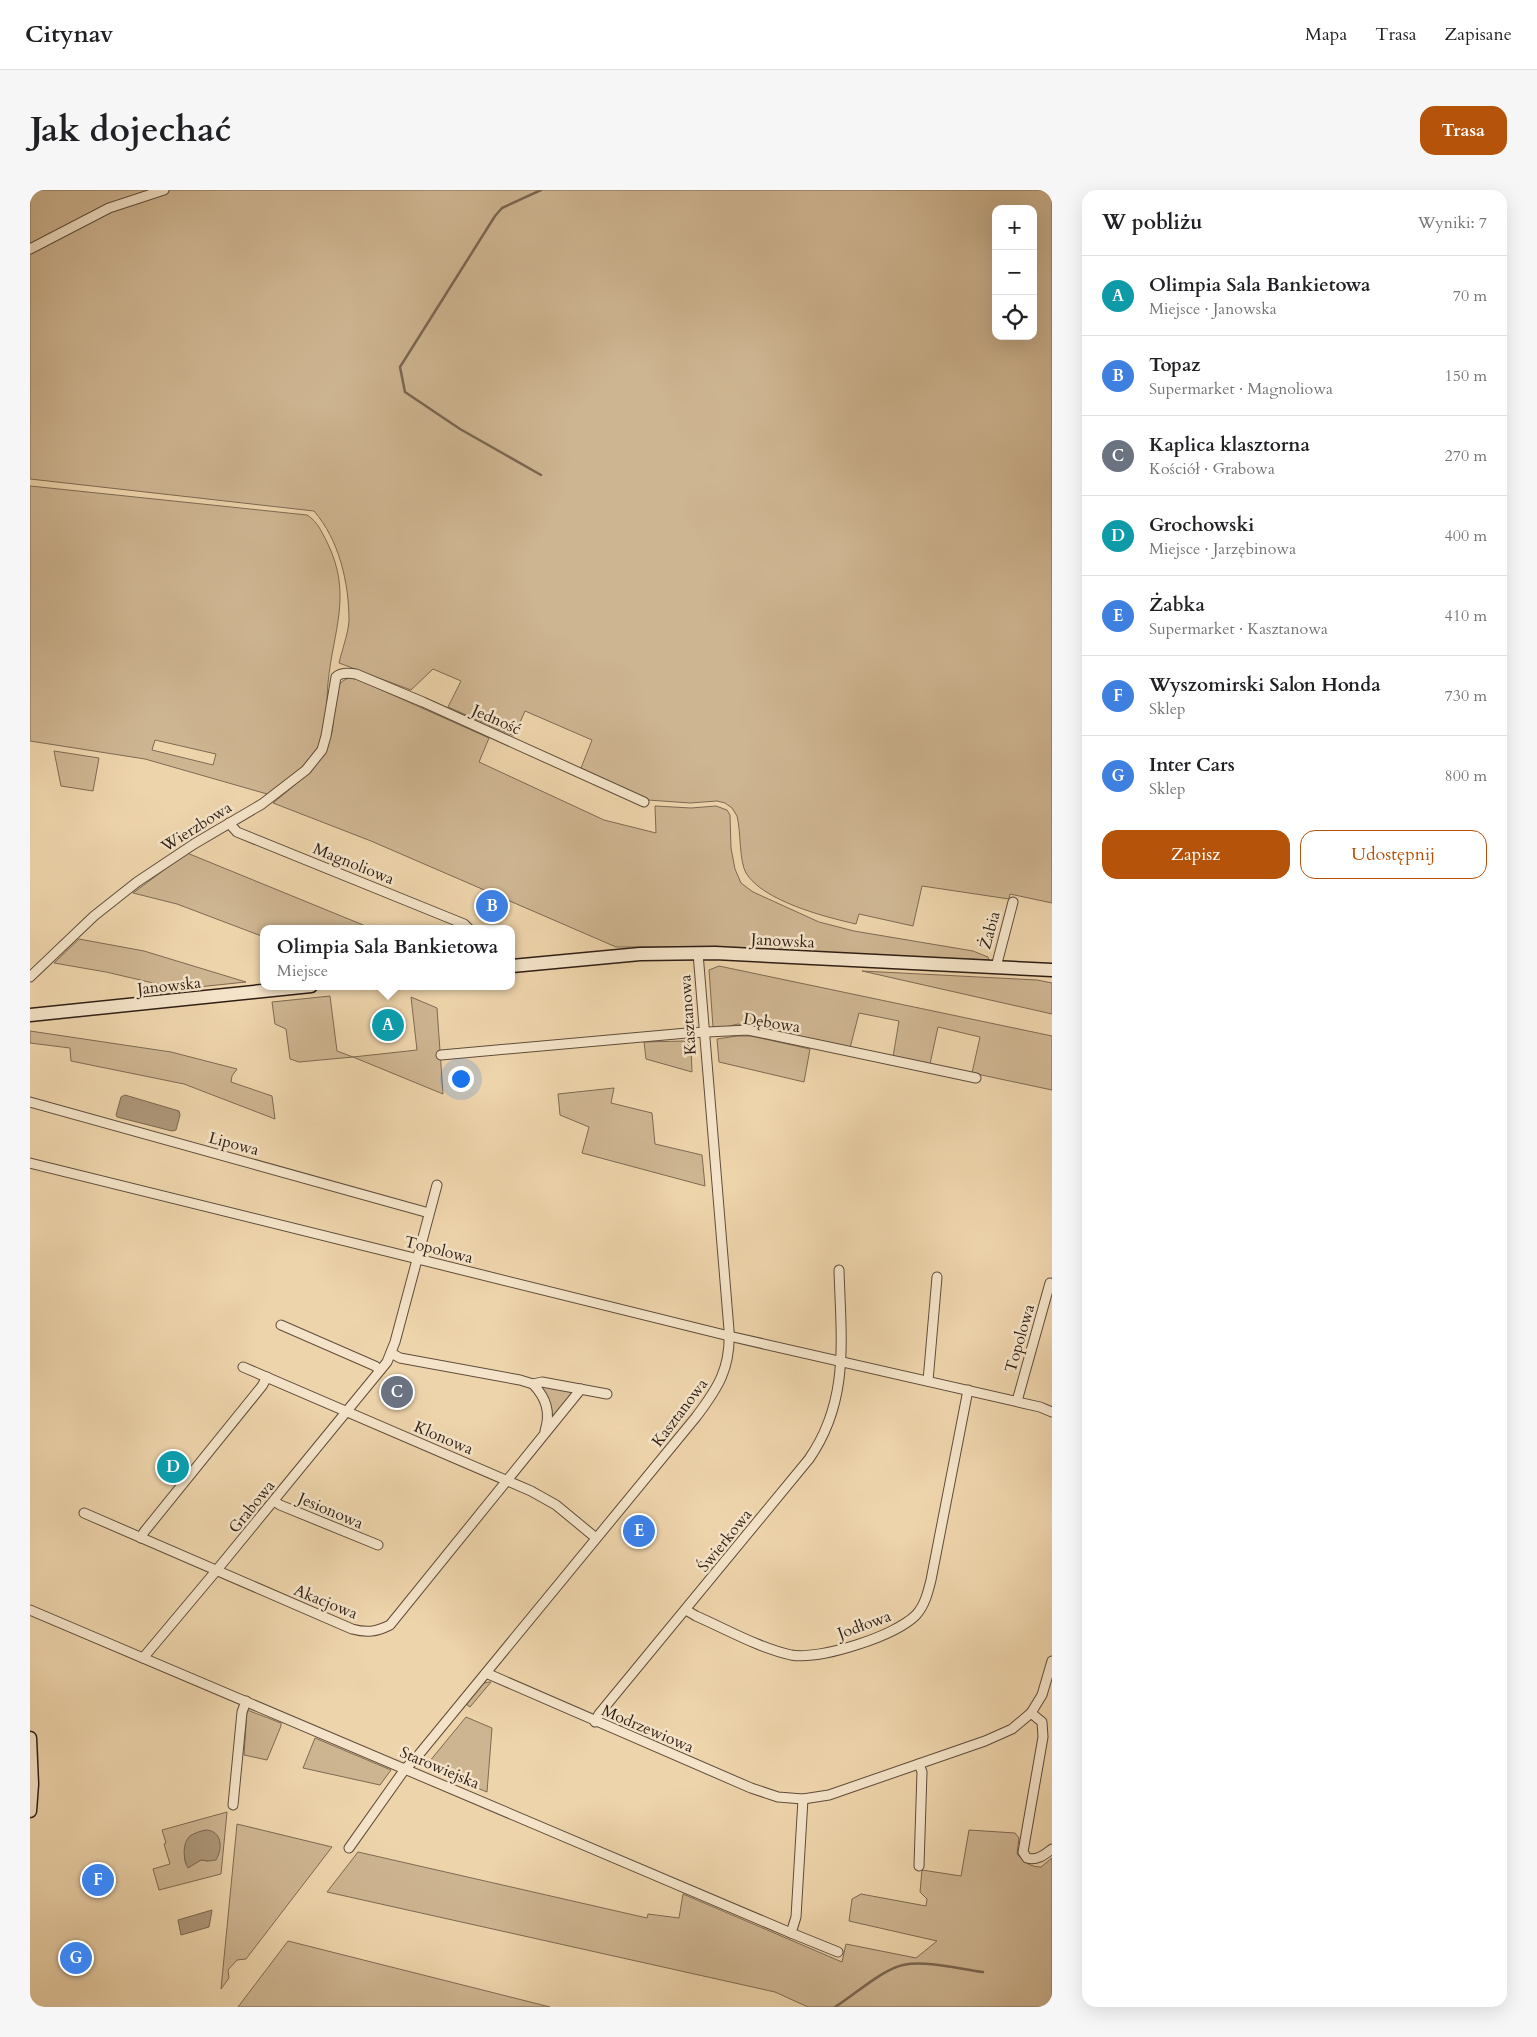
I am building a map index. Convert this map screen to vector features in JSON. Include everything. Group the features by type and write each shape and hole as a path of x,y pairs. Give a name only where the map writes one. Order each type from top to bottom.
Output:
{"main road":[{"name":"Janowska","path":"515,966 622,955 698,953 1052,970"},
{"name":"Janowska","path":"30,1015 272,990"},
{"path":"30,1738 32,1784 30,1811"}],"street":[{"path":"30,249 109,208 164,190"},
{"name":"Jedność","path":"336,677 348,673 356,674 423,702 644,802"},
{"name":"Wierzbowa","path":"30,977 94,916 137,882 194,844 272,798 306,770 322,750 336,677"},
{"name":"Magnoliowa","path":"229,823 237,832 465,925"},
{"name":"Żabia","path":"996,967 1013,902"},
{"name":"Kasztanowa","path":"349,1848 405,1769 486,1673 719,1385 726,1366 730,1336 698,953"},
{"name":"Dębowa","path":"441,1055 748,1030 976,1078"},
{"name":"Lipowa","path":"30,1102 429,1213"},
{"name":"Topolowa","path":"30,1163 730,1336 1018,1401 1052,1412"},
{"name":"Grabowa","path":"143,1658 346,1412 380,1370 391,1353 438,1185"},
{"path":"838,1270 841,1361"},
{"path":"928,1381 937,1277"},
{"name":"Topolowa","path":"1018,1401 1050,1283"},
{"path":"281,1325 375,1366 380,1370"},
{"path":"391,1353 400,1358 533,1384 542,1382 607,1394"},
{"name":"Świerkowa","path":"595,1722 599,1714 686,1610 819,1445 830,1424 837,1398 841,1361"},
{"name":"Klonowa","path":"243,1367 531,1491 556,1505 596,1538"},
{"path":"142,1538 151,1524 262,1386 267,1377"},
{"path":"533,1384 547,1404 549,1420 544,1436"},
{"name":"Akacjowa","path":"84,1513 352,1629 365,1632 377,1631 390,1625 581,1389"},
{"name":"Jodłowa","path":"686,1610 776,1651 794,1655 812,1656 830,1652 892,1632 903,1626 917,1614 925,1602 931,1580 968,1390"},
{"name":"Jesionowa","path":"274,1500 378,1546"},
{"name":"Starowiejska","path":"30,1610 838,1952"},
{"name":"Modrzewiowa","path":"486,1673 595,1722 751,1788 778,1797 803,1799 829,1795 985,1741 1012,1729 1031,1713 1042,1695 1052,1661"},
{"path":"233,1805 242,1712 246,1701"},
{"path":"1031,1713 1038,1717 1043,1725 1043,1737 1023,1852 1027,1858 1032,1860 1040,1858 1052,1849"},
{"path":"919,1764 922,1772 919,1866"},
{"path":"791,1933 796,1917 803,1799"}],"shaded area":[{"path":"30,190 154,190 30,246"},
{"path":"168,190 1052,190 1052,903 1010,894 1009,899 922,886 913,926 859,914 856,924 812,912 780,900 754,883 746,873 742,861 737,816 732,808 725,803 717,801 690,803 648,800 581,768 592,740 525,711 514,736 448,707 461,681 433,669 411,690 339,663 349,621 345,577 330,535 314,511 30,479 30,253 106,212"},
{"path":"30,486 307,515 317,524 335,561 340,596 337,629 330,664 325,729 321,743 312,758 274,791 267,794 145,759 30,741","holes":["155,740 216,754 213,765 152,750"]},
{"path":"349,678 357,679 489,738 479,762 604,820 656,833 655,806 691,808 716,806 727,810 730,815 731,848 735,869 741,883 753,892 819,922 854,931 973,951 988,957 989,960 700,947 616,947 371,841 273,803 308,772 323,754 332,732 335,693 342,682"},
{"path":"54,751 99,758 93,791 61,786"},
{"path":"187,853 363,925 260,925 260,935 177,904 133,893"},
{"path":"79,939 144,951 246,982 179,989 106,972 54,963"},
{"path":"719,966 1052,1036 1052,1090 972,1073 980,1037 938,1027 930,1064 893,1057 899,1021 859,1013 850,1048 738,1024 721,1028 713,1027 709,970"},
{"path":"862,971 1037,980 1052,983 1052,1014"},
{"path":"330,996 337,1051 353,1057 299,1062 290,1059 286,1029 275,1024 272,1002"},
{"path":"411,997 437,1008 443,1094 353,1057 417,1050"},
{"path":"30,1031 171,1052 237,1069 232,1076 231,1082 272,1096 275,1119 184,1084 71,1061 70,1048 30,1043"},
{"path":"751,1036 810,1049 804,1082 719,1062 717,1039"},
{"path":"684,1041 691,1048 692,1072 646,1059 644,1042"},
{"path":"614,1088 611,1103 652,1113 655,1144 702,1155 705,1186 582,1153 589,1127 560,1115 558,1094"},
{"path":"125,1095 179,1111 180,1115 176,1130 172,1131 117,1117 121,1097"},
{"path":"541,1386 574,1391 553,1417 548,1398"},
{"path":"491,1682 470,1707 467,1705 467,1702 482,1684"},
{"path":"247,1710 281,1723 267,1760 244,1755"},
{"path":"466,1717 492,1728 487,1792 431,1769 429,1762"},
{"path":"315,1738 391,1770 380,1785 303,1768"},
{"path":"227,1812 221,1874 159,1890 153,1869 170,1864 162,1830","holes":["206,1830 208,1861 201,1860 188,1867 185,1859 190,1836"]},
{"path":"237,1824 332,1847 246,1959 237,1960 228,1970 229,1978 221,1989"},
{"path":"206,1830 215,1833 220,1841 220,1850 216,1860 201,1860 188,1868 184,1856 187,1839 198,1832"},
{"path":"969,1830 1015,1833 1019,1838 1017,1854 1030,1865 1041,1867 1052,1858 1052,2007 808,2007 775,1992 327,1892 358,1852 647,1918 648,1914 679,1918 683,1894 842,1962 846,1944 916,1958 937,1941 849,1921 852,1899 861,1894 926,1906 927,1899 920,1892 922,1870 961,1876"},
{"path":"212,1910 209,1927 181,1935 178,1920"},
{"path":"288,1941 550,2007 238,2007"}],"waterway":[{"path":"541,190 502,208 495,216 400,367 405,392 460,429 541,475"},
{"path":"835,2007 877,1977 903,1965 932,1964 983,1972"}],"place":[{"name":"Topaz","path":"492,906"},
{"name":"Olimpia Sala Bankietowa","path":"388,1025"},
{"name":"Kaplica klasztorna","path":"397,1392"},
{"name":"Grochowski","path":"173,1467"},
{"name":"Żabka","path":"639,1531"},
{"name":"Wyszomirski Salon Honda","path":"98,1880"},
{"name":"Inter Cars","path":"76,1958"}]}
